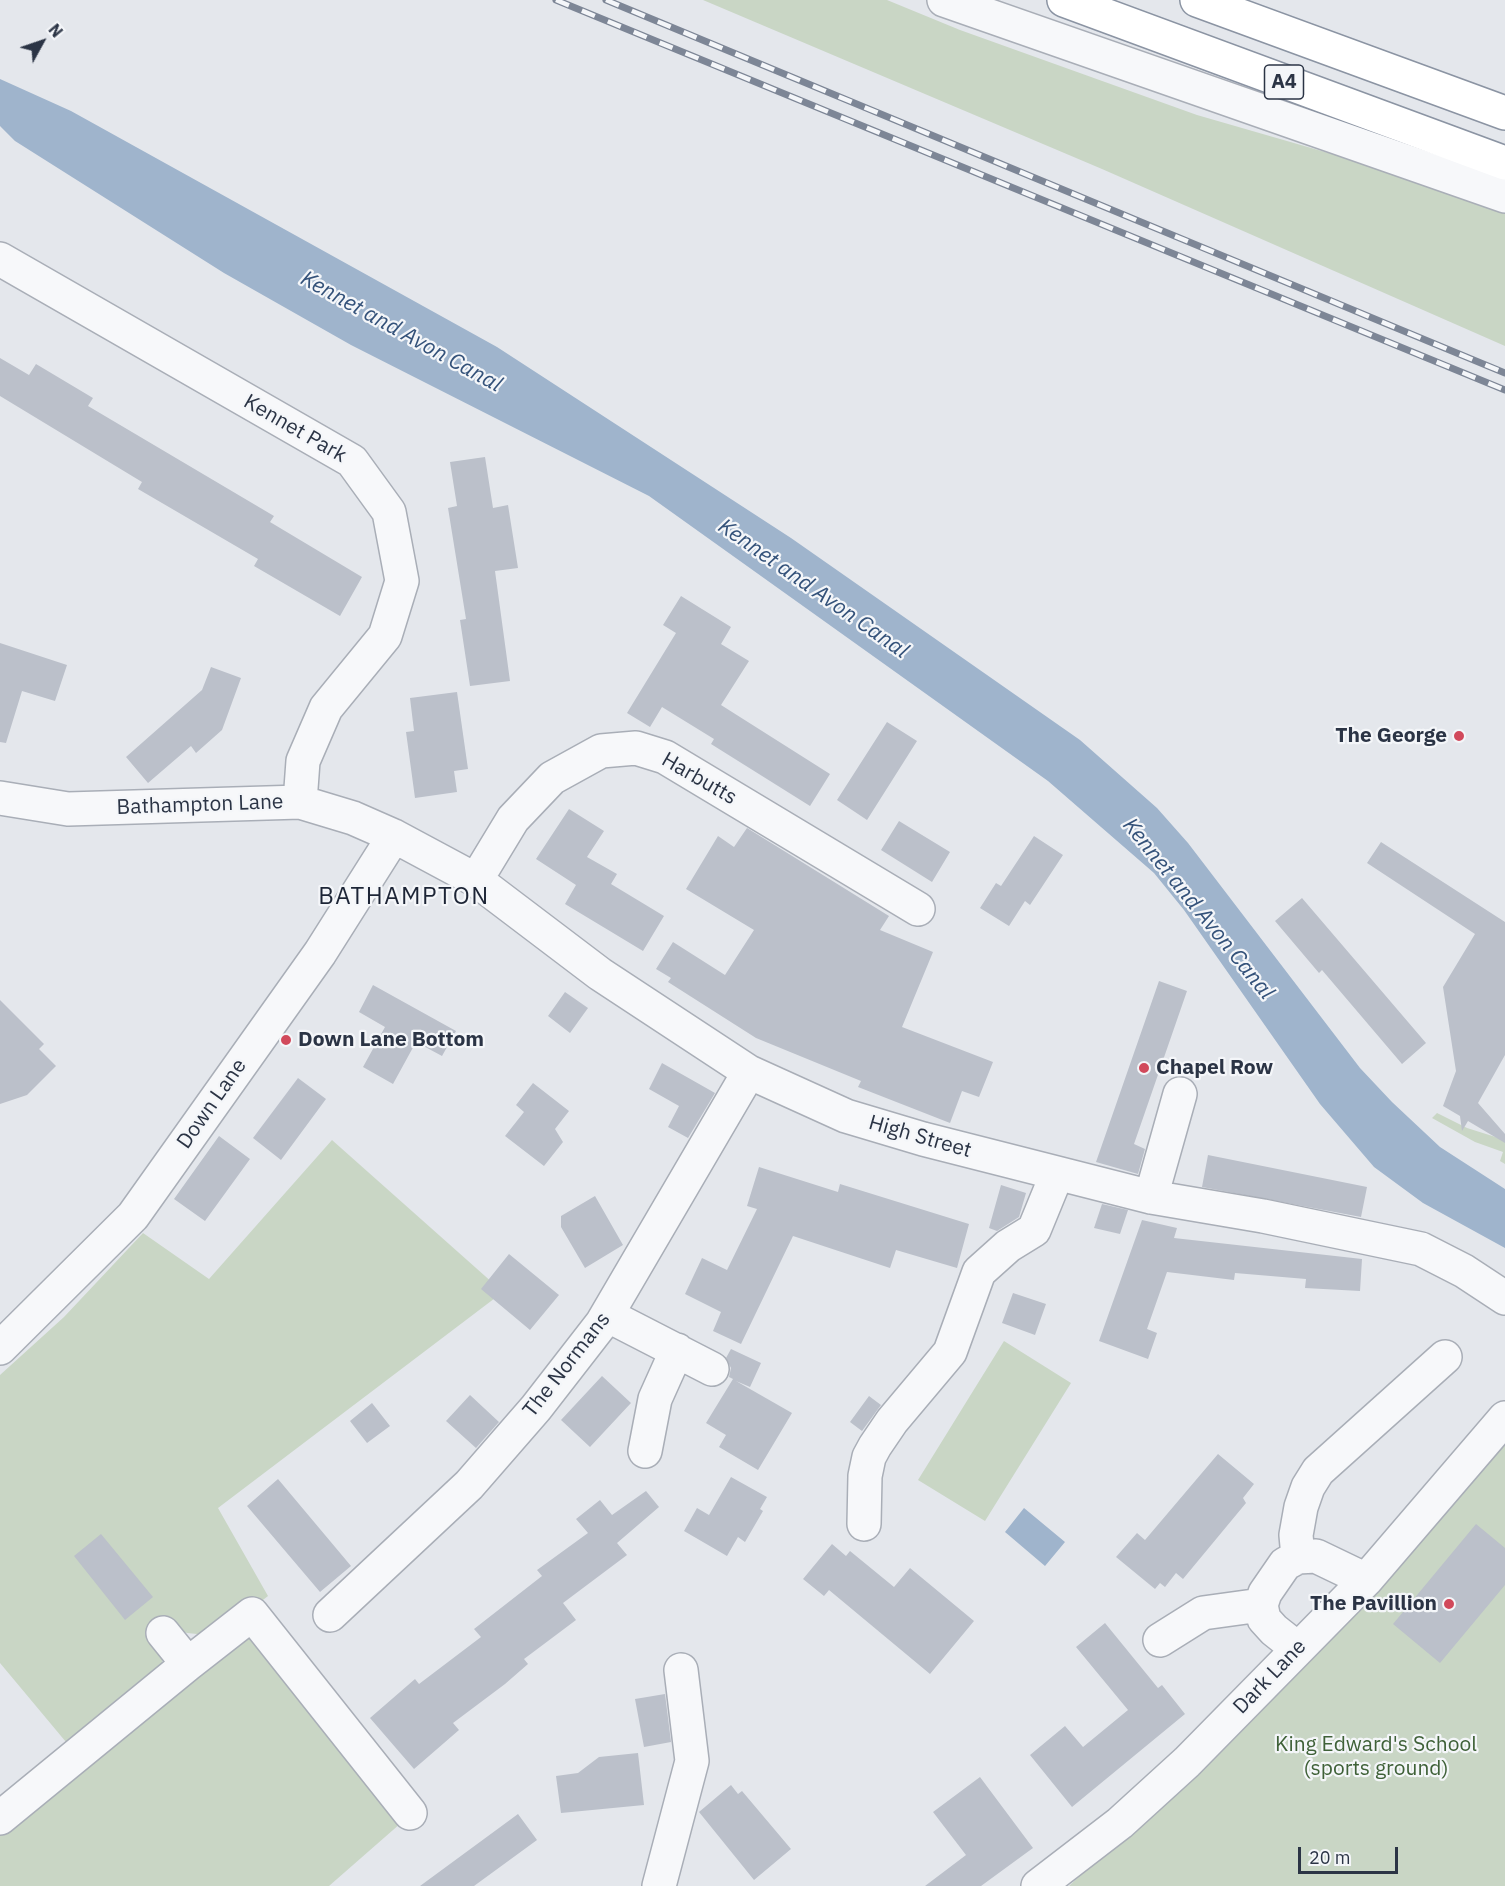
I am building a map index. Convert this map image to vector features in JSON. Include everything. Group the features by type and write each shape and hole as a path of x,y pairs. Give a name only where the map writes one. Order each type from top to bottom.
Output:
{"highway":[{"name":"A4","path":"1064,0 1505,163"},
{"name":"A4","path":"1197,0 1505,113"}],"street":[{"path":"944,0 1505,196"},
{"name":"Kennet Park","path":"0,258 352,461 389,512 402,581 385,636 326,708 303,761 300,802"},
{"name":"Harbutts","path":"476,880 513,819 552,778 601,751 636,748 665,756 918,909"},
{"name":"Bathampton Lane","path":"0,798 68,809 300,802 353,818 394,836"},
{"name":"High Street","path":"394,836 476,880 600,974 749,1072 846,1116 923,1139 1151,1197 1285,1220 1421,1249 1464,1271 1505,1298"},
{"name":"Down Lane","path":"0,1348 133,1216 320,953 394,836"},
{"name":"The Normans","path":"330,1615 469,1485 536,1408 607,1315 749,1072"},
{"path":"1151,1197 1180,1094"},
{"path":"864,1524 865,1476 869,1457 875,1446 902,1407 950,1352 980,1272 1008,1246 1034,1230 1057,1174"},
{"path":"607,1315 712,1369"},
{"path":"645,1451 655,1399 677,1350"},
{"path":"1298,1557 1296,1535 1301,1507 1308,1486 1318,1471 1444,1357"},
{"name":"Dark Lane","path":"1038,1886 1120,1824 1187,1762 1366,1580 1505,1419"},
{"path":"1298,1649 1264,1619 1261,1605 1265,1593 1285,1564 1298,1557 1316,1556 1366,1580"},
{"path":"1160,1640 1203,1613 1261,1605"},
{"path":"0,1818 252,1614 410,1813"},
{"path":"162,1633 188,1664"},
{"path":"659,1886 692,1761 681,1670"}],"green space":[{"path":"703,0 887,0 960,30 1197,115 1505,204 1505,346 1102,169"},
{"path":"1437,1113 1467,1128 1505,1140 1505,1164 1500,1161 1503,1152 1475,1142 1432,1118"},
{"path":"332,1140 503,1292 218,1508 268,1596 217,1636 187,1633 168,1626 159,1681 71,1748 0,1663 0,1375 64,1317 143,1233 209,1279"},
{"path":"1004,1341 1071,1383 985,1521 918,1480"},
{"name":"King Edward's School (sports ground)","path":"1505,1426 1505,1886 1069,1886 1192,1768"},
{"path":"255,1618 409,1816 329,1886 0,1886 0,1831"}],"water":[{"name":"Kennet and Avon Canal","path":"0,79 71,111 497,347 791,538 1080,740 1157,808 1188,843 1360,1068 1392,1102 1440,1147 1505,1189 1505,1248 1423,1203 1374,1167 1320,1104 1184,910 1154,873 1048,781 649,496 351,345 224,273 15,141 0,126"},
{"path":"1024,1508 1065,1542 1045,1566 1005,1532"}],"building":[{"path":"0,358 29,375 36,364 93,398 88,406 274,516 270,522 362,577 340,616 254,566 258,559 138,489 142,482 0,396"},
{"path":"485,457 493,508 508,505 518,568 495,571 510,681 470,686 460,620 466,619 448,508 457,506 450,462"},
{"path":"681,596 731,627 721,644 749,661 721,705 830,774 810,806 711,744 714,739 662,707 650,727 627,713 676,633 663,625"},
{"path":"0,643 67,665 55,701 22,691 6,743 0,742"},
{"path":"211,667 241,678 222,730 196,753 191,746 148,783 126,757 202,690"},
{"path":"457,692 468,769 454,771 457,792 415,798 406,732 414,731 410,698"},
{"path":"887,722 917,741 867,820 837,800"},
{"path":"569,809 604,831 587,857 617,874 611,884 664,916 643,951 565,904 576,885 536,859"},
{"path":"899,821 950,852 932,882 881,850"},
{"path":"747,828 889,916 880,930 933,952 902,1027 993,1062 979,1097 962,1091 950,1123 858,1087 861,1081 756,1038 668,982 671,978 656,969 673,942 725,975 754,930 686,889 718,836 734,847"},
{"path":"1034,836 1063,855 1030,905 1025,901 1009,926 980,908 996,883 1001,886"},
{"path":"1381,842 1505,922 1505,1055 1478,1103 1505,1134 1505,1143 1468,1121 1462,1131 1460,1116 1443,1106 1456,1071 1443,987 1475,934 1367,863"},
{"path":"1302,898 1426,1043 1402,1064 1322,970 1319,973 1275,921"},
{"name":"Chapel Row","path":"1159,981 1187,991 1134,1144 1145,1149 1138,1174 1096,1162"},
{"path":"373,985 456,1031 442,1056 416,1042 393,1084 363,1067 385,1027 359,1012"},
{"path":"565,992 588,1008 570,1033 548,1016"},
{"path":"0,1000 44,1044 39,1049 56,1066 27,1095 0,1104"},
{"path":"662,1063 715,1093 688,1138 668,1127 679,1106 649,1089"},
{"path":"298,1078 326,1099 281,1160 253,1138"},
{"path":"533,1083 569,1111 555,1129 563,1142 544,1166 505,1136 524,1112 516,1105"},
{"path":"219,1136 250,1159 205,1221 174,1199"},
{"path":"1208,1155 1367,1187 1361,1217 1202,1187"},
{"path":"759,1167 838,1192 840,1184 969,1224 957,1268 896,1250 890,1268 793,1236 741,1344 713,1331 721,1312 685,1294 702,1258 727,1270 757,1209 747,1206"},
{"path":"1001,1185 1026,1193 1019,1217 997,1231 989,1228"},
{"path":"595,1196 623,1245 585,1268 561,1227 561,1216"},
{"path":"1102,1204 1128,1210 1120,1234 1094,1228"},
{"path":"1142,1220 1177,1228 1174,1238 1362,1259 1360,1291 1305,1288 1306,1279 1235,1273 1234,1280 1167,1272 1147,1329 1157,1333 1148,1359 1099,1341"},
{"path":"509,1254 559,1295 530,1330 481,1289"},
{"path":"1013,1293 1046,1304 1035,1335 1002,1323"},
{"path":"731,1349 761,1363 750,1387 736,1381 792,1413 758,1470 719,1447 726,1435 706,1423 733,1379 729,1377 731,1368 726,1358"},
{"path":"602,1376 631,1403 590,1447 561,1420"},
{"path":"470,1395 499,1422 476,1448 446,1421"},
{"path":"869,1396 881,1405 862,1431 850,1422"},
{"path":"372,1403 390,1426 367,1443 350,1421"},
{"path":"1218,1454 1254,1484 1243,1498 1246,1503 1183,1579 1176,1573 1165,1587 1160,1583 1155,1589 1116,1557 1137,1533 1145,1540"},
{"path":"731,1477 767,1497 760,1509 763,1511 745,1542 738,1537 727,1556 684,1531 697,1508 709,1515"},
{"path":"278,1479 351,1566 320,1592 247,1506"},
{"path":"646,1491 659,1507 617,1543 627,1555 563,1603 576,1620 524,1659 528,1664 505,1684 453,1723 459,1730 414,1769 370,1718 415,1679 419,1684 481,1637 474,1629 542,1576 537,1570 588,1533 576,1519 600,1500 612,1515"},
{"name":"The Pavillion","path":"1476,1524 1505,1548 1505,1585 1440,1663 1393,1624"},
{"path":"101,1534 153,1597 125,1620 74,1556"},
{"path":"832,1544 846,1556 850,1551 894,1587 910,1568 974,1621 930,1674 829,1590 824,1596 803,1579"},
{"path":"1105,1623 1158,1688 1162,1685 1185,1714 1072,1807 1030,1755 1065,1726 1083,1747 1128,1710 1076,1647"},
{"path":"665,1694 671,1742 644,1747 635,1699"},
{"path":"638,1753 644,1805 561,1813 556,1776 578,1773 599,1757"},
{"path":"980,1777 1033,1848 981,1886 925,1886 966,1855 933,1812"},
{"path":"731,1785 738,1794 742,1791 791,1849 754,1880 699,1812"},
{"path":"518,1814 537,1840 474,1886 420,1886"}],"railway":[{"path":"556,0 1505,390"},
{"path":"606,0 1505,373"}],"place":[{"name":"The George","path":"1459,736"},
{"name":"Down Lane Bottom","path":"286,1040"},
{"name":"Chapel Row","path":"1144,1068"},
{"name":"The Pavillion","path":"1449,1604"}],"district":[{"name":"BATHAMPTON","path":"404,897"}]}
